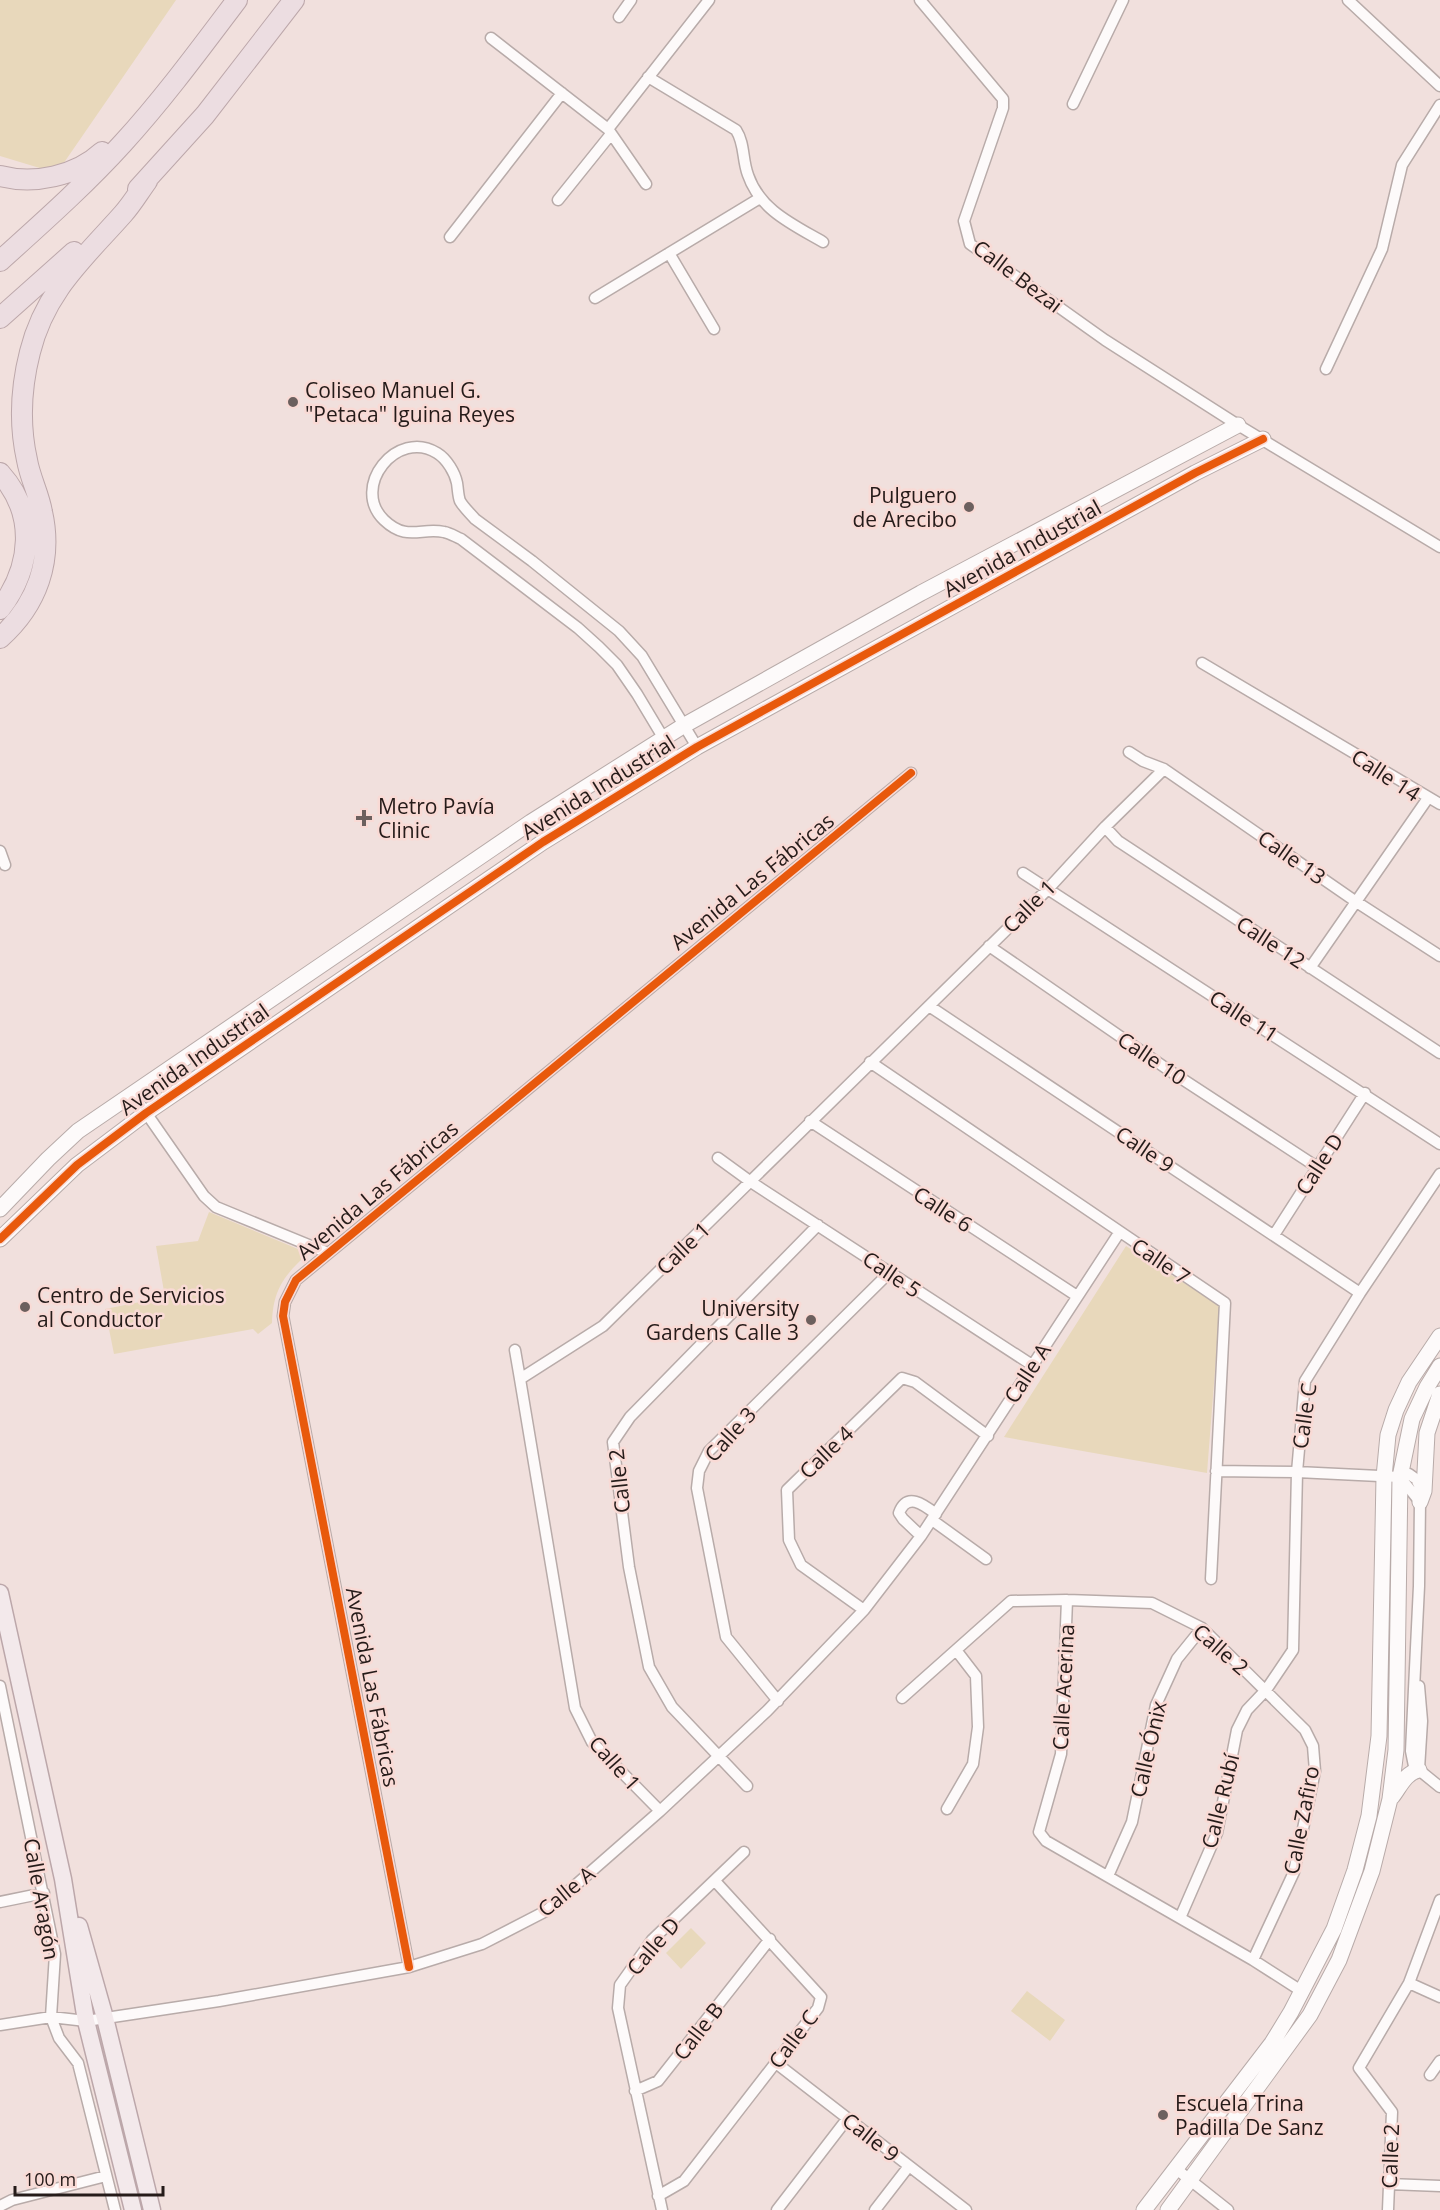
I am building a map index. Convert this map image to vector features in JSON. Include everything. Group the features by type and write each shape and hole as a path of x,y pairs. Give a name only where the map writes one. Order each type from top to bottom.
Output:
{"highway":[{"path":"0,261 79,188 122,144 158,102 237,0"},
{"path":"0,318 70,256 147,181 212,107 294,0"},
{"path":"0,176 28,179 60,175 74,170 100,154 158,102"},
{"path":"0,639 14,625 32,600 40,582 45,555 45,527 27,461 22,428 24,390 30,350 45,313 69,274 84,254 124,213 147,181"},
{"path":"0,473 15,494 21,508 26,536 24,562 20,576 0,609"}],"main road":[{"path":"0,1593 63,1879 86,2021 133,2210"},
{"path":"63,1879 88,1953 152,2210"}],"street":[{"path":"619,17 632,0"},
{"path":"558,200 648,77 709,0"},
{"name":"Calle Bezai","path":"920,0 1003,99 1003,108 964,221 970,244 1105,339 1238,425"},
{"path":"1073,104 1123,0"},
{"path":"1348,0 1440,86"},
{"path":"491,38 610,131 646,184"},
{"path":"648,77 736,130 742,139 747,174 760,198 773,213 823,242"},
{"path":"450,237 562,93"},
{"path":"1326,369 1382,249 1402,165 1440,105"},
{"path":"595,298 760,198"},
{"path":"669,253 714,329"},
{"path":"1238,425 1440,547"},
{"name":"Avenida Industrial","path":"0,1209 48,1158 78,1131 531,822 663,738 921,593 1238,425"},
{"name":"Avenida Industrial","path":"0,1239 77,1165 146,1113 543,842 697,747 1195,473 1263,439"},
{"path":"676,759 617,665 578,628 461,539 446,532 432,531 413,534 397,529 383,520 374,506 372,488 378,471 386,459 401,449 419,446 438,454 450,466 457,480 460,500 475,519 532,561 619,632 642,656 697,747"},
{"path":"1185,453 1195,473"},
{"path":"921,593 933,618"},
{"name":"Calle 14","path":"1202,663 1428,798 1310,968"},
{"name":"Calle 13","path":"1129,752 1143,761 1164,769 1355,901 1440,956"},
{"name":"Calle 1","path":"660,1811 592,1742 575,1708 520,1379 603,1326 1048,889 1105,827 1164,769"},
{"name":"Avenida Las Fábricas","path":"409,1967 283,1316 285,1302 296,1280 911,773"},
{"path":"1428,798 1440,804"},
{"name":"Calle 12","path":"1105,827 1118,841 1440,1053"},
{"path":"0,851 5,865"},
{"name":"Calle 11","path":"1023,873 1440,1144"},
{"name":"Calle 10","path":"988,946 1317,1167"},
{"name":"Calle 9","path":"929,1006 1360,1293"},
{"name":"Calle 7","path":"870,1062 1225,1303 1211,1579"},
{"path":"133,1094 204,1196 216,1207 328,1253"},
{"name":"Calle D","path":"1274,1235 1365,1094"},
{"name":"Calle 6","path":"810,1121 1077,1296"},
{"name":"Calle 5","path":"718,1158 889,1273 1032,1365"},
{"name":"Calle C","path":"1266,1690 1293,1650 1297,1472 1305,1381 1360,1293 1440,1174"},
{"name":"Calle 2","path":"747,1786 672,1707 649,1667 629,1567 613,1442 630,1417 818,1225"},
{"name":"Calle A","path":"0,2025 51,2017 86,2021 219,2001 409,1967 482,1944 546,1911 660,1811 778,1701 864,1610 934,1517 1119,1233"},
{"name":"Calle 3","path":"778,1701 726,1637 697,1488 699,1471 709,1451 889,1273"},
{"path":"1144,2210 1272,2043 1303,1992 1334,1929 1354,1870 1369,1816 1379,1736 1384,1477 1388,1435 1409,1382 1440,1336"},
{"path":"515,1350 520,1379"},
{"path":"1168,2210 1310,2015 1339,1960 1372,1871 1390,1799 1396,1750 1400,1477 1412,1419 1426,1387 1440,1366"},
{"name":"Calle 4","path":"864,1610 801,1565 789,1540 787,1490 902,1378 915,1382 988,1436"},
{"path":"1420,1502 1424,1491 1427,1433 1440,1394"},
{"path":"1216,1471 1297,1472 1384,1477 1400,1477 1409,1474 1416,1479 1420,1487 1416,1671 1422,1720 1419,1770"},
{"path":"921,1536 903,1520 899,1513 901,1506 909,1500 917,1501 986,1559"},
{"path":"902,1698 1011,1601 1067,1600"},
{"name":"Calle 2","path":"1067,1600 1152,1603 1202,1628 1266,1690"},
{"name":"Calle Acerina","path":"1067,1600 1061,1754 1039,1832 1046,1841 1108,1876"},
{"name":"Calle Ónix","path":"1108,1876 1132,1822 1156,1705 1177,1659 1202,1628"},
{"path":"947,1809 973,1764 978,1727 976,1676 956,1650"},
{"name":"Calle Aragón","path":"0,1686 55,1954 51,2017 59,2038 78,2063 115,2210"},
{"name":"Calle Rubí","path":"1180,1918 1217,1833 1237,1730 1247,1710 1266,1690"},
{"name":"Calle Zafiro","path":"1253,1960 1294,1872 1315,1771 1313,1746 1305,1730 1266,1690"},
{"path":"1390,1799 1404,1779 1413,1771 1419,1770 1440,1787"},
{"name":"Calle D","path":"635,2091 618,2008 620,1985 652,1940 744,1852"},
{"path":"1108,1876 1253,1960 1303,1992"},
{"name":"Calle C","path":"658,2196 684,2181 818,2008 821,1997 715,1881"},
{"path":"0,1902 44,1893"},
{"name":"Calle 2","path":"1388,2210 1392,2112 1359,2068 1409,1983 1440,1900"},
{"name":"Calle B","path":"635,2091 658,2081 770,1939"},
{"path":"1409,1983 1440,1997"},
{"path":"1430,2075 1440,2061"},
{"name":"Calle 9","path":"776,2063 966,2210"},
{"path":"635,2091 663,2210"},
{"path":"777,2210 847,2119"},
{"path":"875,2210 909,2166"},
{"path":"1175,2168 1228,2210"},
{"path":"0,2206 12,2200 106,2176"},
{"path":"1389,2184 1440,2186"}],"shaded area":[{"path":"0,0 176,0 61,167 43,169 0,156"},
{"path":"209,1212 298,1249 304,1257 280,1286 274,1303 272,1323 258,1334 253,1329 114,1354 105,1309 165,1297 156,1246 198,1241"},
{"path":"1126,1246 1220,1306 1207,1473 1004,1437"},
{"path":"691,1928 706,1943 681,1969 666,1953"},
{"path":"1027,1991 1065,2020 1050,2041 1011,2011"}],"cycle path":[{"path":"0,1239 77,1165 146,1113 543,842 697,747 1195,473 1263,439"},
{"path":"409,1967 283,1316 285,1302 296,1280 911,773"}],"place":[{"name":"Coliseo Manuel G. \"Petaca\" Iguina Reyes","path":"293,402"},
{"name":"Pulguero de Arecibo","path":"969,507"},
{"name":"Metro Pavía Clinic","path":"364,818"},
{"name":"Centro de Servicios al Conductor","path":"25,1307"},
{"name":"University Gardens Calle 3","path":"811,1320"},
{"name":"Escuela Trina Padilla De Sanz","path":"1163,2115"}]}
